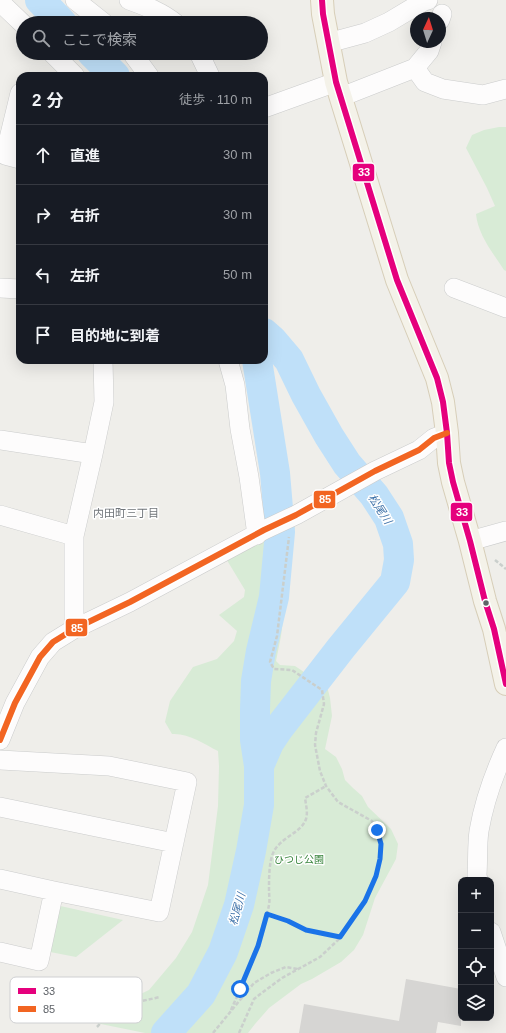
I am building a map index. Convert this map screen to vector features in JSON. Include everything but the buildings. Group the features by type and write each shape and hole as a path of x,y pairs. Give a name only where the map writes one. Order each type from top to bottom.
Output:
{"main road":[{"path":"322,0 328,43 338,90 397,280 438,378 443,402 453,482 494,629 506,684"}],"street":[{"path":"129,0 145,5 165,16"},
{"path":"328,43 365,33 389,22 428,0"},
{"path":"79,1 96,16"},
{"path":"3,2 16,16"},
{"path":"268,107 338,90 415,68 430,48"},
{"path":"59,60 71,72"},
{"path":"137,60 146,72"},
{"path":"202,60 208,72"},
{"path":"415,68 425,82 443,88 483,95 506,89"},
{"path":"16,110 5,155 16,158"},
{"path":"0,288 16,289"},
{"path":"454,288 506,308"},
{"path":"74,629 74,536 104,402 104,364"},
{"path":"229,364 235,385 240,429 260,532"},
{"path":"0,740 15,703 40,657 53,642 74,629 130,602 260,532 296,515 375,471 419,450 434,438 447,433"},
{"path":"0,440 93,454"},
{"path":"0,515 74,536"},
{"path":"470,541 506,531"},
{"path":"477,877 479,832 486,800 496,770 506,748"},
{"path":"0,760 109,766 187,782 159,912 0,879"},
{"path":"0,807 174,843"},
{"path":"0,952 39,961 54,891"},
{"path":"494,941 506,977"}],"path":[{"path":"239,1033 254,1000 282,978 320,957 340,937 365,901 376,876 380,859 381,844 377,830 372,821 338,802 326,786 320,771 315,745 316,733 324,704 322,690 292,670 274,669 270,662 277,636 289,536"},
{"path":"231,1010 245,980 258,946 267,914 270,902 269,887 271,857 274,850 281,842 302,826 306,819 305,798 326,786"},
{"path":"267,914 288,921 306,930 340,937"},
{"path":"213,1033 254,983 271,973 286,967 298,969"},
{"path":"142,1001 160,997"},
{"path":"97,1027 101,1023"}],"green space":[{"path":"506,127 506,271 491,250 477,222 476,214 495,206 466,148 472,135 484,130"},
{"name":"ひつじ公園","path":"296,515 281,636 276,661 280,665 295,666 328,690 332,716 325,749 336,757 342,769 345,780 362,796 368,807 391,829 398,844 396,859 375,898 363,935 354,950 341,962 301,984 269,1008 248,1033 145,1033 96,1023 142,1023 142,993 149,990 176,958 192,932 208,885 218,806 218,751 190,737 172,734 165,722 170,701 193,667 217,659 234,641 237,631 219,615 244,597 245,590 225,557"},
{"path":"56,905 123,920 76,957 45,951"}],"waterway":[{"name":"松尾川","path":"40,0 55,16"},
{"name":"松尾川","path":"99,60 111,72"},
{"name":"松尾川","path":"259,766 269,743 279,728 341,648 395,582 399,560 398,544 389,518 374,495 347,464 306,395 289,360 268,336"},
{"name":"松尾川","path":"166,1033 201,994 223,952 239,905 259,805 259,766 255,740 256,681 261,651 274,597 280,532 275,473 258,364"}],"transit line":[{"name":"33","path":"322,0 323,14 336,82 397,280 437,378 443,402 449,463 453,482 494,629 506,684"},
{"name":"85","path":"0,740 15,703 40,657 53,642 74,629 130,602 264,530 296,515 375,471 419,450 434,438 447,433"}],"district":[{"name":"内田町三丁目","path":"126,513"}],"route":[{"path":"240,989 258,946 267,914 288,921 306,930 340,937 365,901 376,876 380,859 381,844 377,830"}]}
